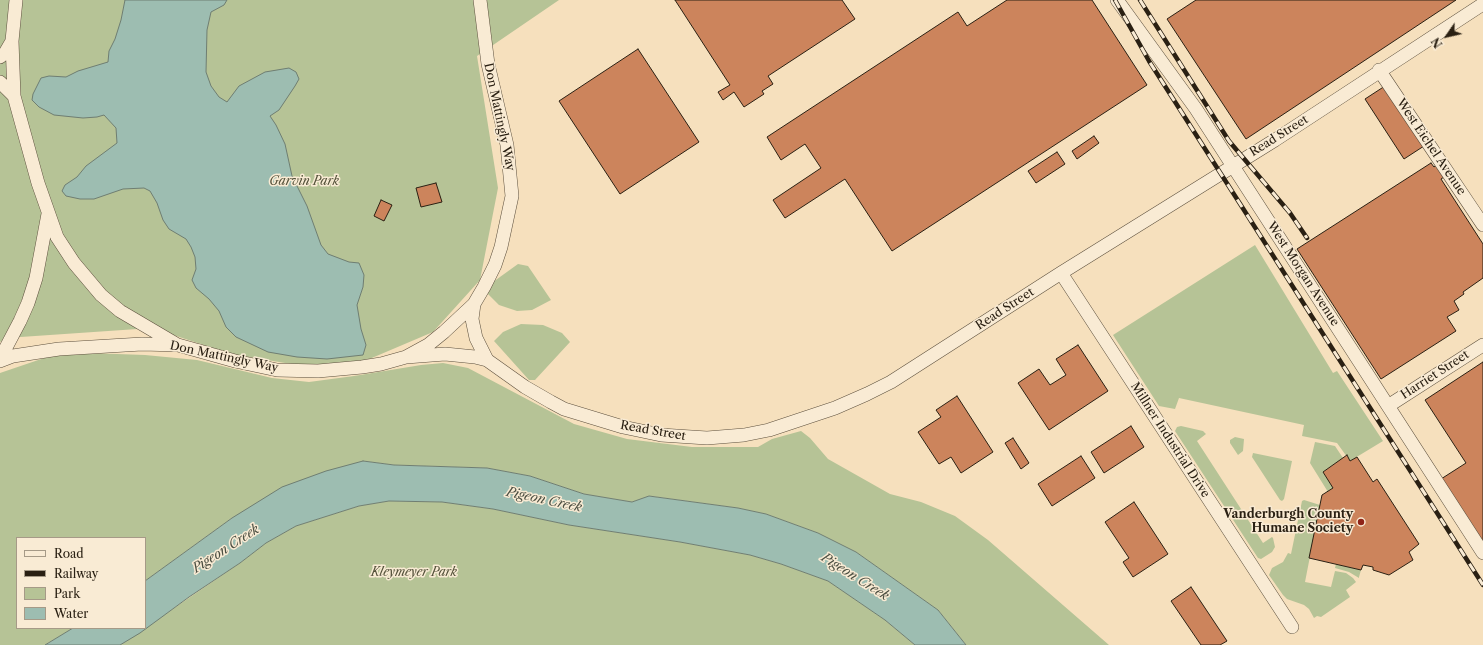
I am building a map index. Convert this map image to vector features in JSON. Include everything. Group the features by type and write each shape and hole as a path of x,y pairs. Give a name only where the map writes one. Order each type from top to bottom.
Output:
{"street":[{"path":"16,0 12,41 14,96 36,176 57,237 64,250 100,295 120,311 178,345"},
{"name":"Don Mattingly Way","path":"0,360 13,356 59,349 142,344 178,345 235,361 278,370 318,371 362,367 406,357 428,345 474,304 484,287 497,259 506,228 512,196 507,145 487,59 480,0"},
{"name":"West Morgan Avenue","path":"1117,0 1196,109 1483,553"},
{"name":"Read Street","path":"406,357 445,354 487,360 525,387 564,409 600,420 661,435 707,438 744,435 777,427 835,408 891,382 1061,273 1275,140 1379,70 1483,4"},
{"path":"0,57 5,54 12,41"},
{"name":"West Eichel Avenue","path":"1379,70 1483,224"},
{"path":"0,82 14,96"},
{"path":"0,360 28,303 36,278 48,214"},
{"name":"Millner Industrial Drive","path":"1061,273 1292,627"},
{"name":"Read Street","path":"474,304 472,319 476,338 487,360"},
{"name":"Harriet Street","path":"1388,406 1483,345"}],"green space":[{"name":"Garvin Park","path":"0,0 559,0 477,56 498,188 480,280 433,332 360,363 297,365 231,354 152,328 6,338 0,342"},
{"path":"1255,245 1333,373 1337,371 1383,441 1350,461 1337,443 1302,436 1304,425 1179,398 1175,409 1159,406 1113,335"},
{"path":"518,264 528,266 551,300 532,310 517,311 499,305 487,293 493,282"},
{"path":"521,324 543,325 562,333 570,342 535,380 529,380 494,341 503,332"},
{"path":"88,353 145,355 197,360 272,378 309,382 443,363 468,368 574,424 627,439 692,447 758,447 772,439 801,431 810,438 828,459 890,494 921,502 955,516 988,540 1109,645 966,645 938,610 856,552 818,533 766,514 738,508 650,496 632,502 584,494 530,476 487,468 394,465 363,461 232,518 146,580 146,537 16,537 16,629 71,629 45,645 0,645 0,373 53,355"},
{"path":"1181,426 1203,431 1206,434 1197,441 1263,543 1272,537 1273,538 1275,547 1272,552 1261,559 1258,558 1175,431 1177,427"},
{"path":"1235,437 1244,439 1243,451 1238,455 1230,443 1230,440"},
{"path":"1315,442 1335,446 1343,458 1323,472 1333,488 1328,492 1310,463"},
{"path":"1253,453 1292,461 1284,499 1282,501 1252,457"},
{"path":"1304,500 1320,505 1305,582 1331,587 1335,571 1346,573 1356,582 1346,590 1350,597 1321,617 1317,616 1314,618 1309,609 1304,605 1287,599 1269,575 1272,568 1283,562 1288,553 1291,554 1302,501"},
{"name":"Kleymeyer Park","path":"389,501 442,502 493,509 569,525 680,542 750,555 781,564 828,581 885,620 915,645 120,645 143,629 146,629 146,627 240,563 266,543 296,526 359,506"},
{"path":"1336,564 1361,570 1359,578 1349,572 1335,568"}],"water":[{"path":"125,0 227,0 224,5 211,12 207,30 206,72 211,86 219,97 227,102 239,86 265,72 289,68 296,72 299,79 295,86 279,110 270,116 285,144 292,176 307,206 321,245 328,254 349,262 359,263 364,275 363,287 357,305 361,329 366,345 363,355 327,359 297,357 268,352 236,337 226,327 219,311 209,299 196,288 192,280 196,269 195,257 191,247 186,239 169,229 163,220 157,203 150,191 144,188 123,189 94,199 80,199 66,196 62,191 65,185 77,177 86,166 117,143 116,128 104,115 83,118 54,115 39,107 32,100 33,94 41,78 49,76 66,77 78,71 108,62 109,51 115,39 121,20"},
{"name":"Pigeon Creek","path":"363,461 394,465 487,468 530,476 584,494 632,502 649,496 738,508 766,514 818,533 856,552 938,610 966,645 915,645 885,620 828,581 781,564 750,555 680,542 569,525 493,509 442,502 389,501 359,506 296,526 266,543 146,629 146,580 232,518 282,487 326,471"},
{"path":"71,629 145,629 120,645 45,645"}],"building":[{"path":"675,0 842,0 855,19 768,76 773,84 762,91 764,94 744,107 734,92 723,100 718,92 730,85"},
{"path":"1007,0 1092,0 1147,85 892,251 845,179 785,218 773,200 821,168 805,144 781,160 767,137 958,12 967,26"},
{"path":"1196,0 1456,0 1246,139 1167,19"},
{"path":"638,49 699,142 620,194 559,101"},
{"path":"1385,86 1424,146 1404,159 1365,99"},
{"path":"1094,136 1099,143 1077,159 1072,151"},
{"path":"1057,152 1065,164 1036,183 1028,171"},
{"path":"1431,163 1434,167 1439,163 1447,175 1441,179 1483,244 1483,278 1463,292 1464,294 1454,301 1459,310 1447,317 1456,331 1381,379 1297,249"},
{"path":"436,183 442,202 421,207 416,188"},
{"path":"381,200 392,205 384,221 374,216"},
{"path":"1078,345 1108,391 1049,430 1018,383 1039,369 1050,385 1066,375 1056,359"},
{"path":"1483,362 1483,543 1441,479 1466,463 1425,400"},
{"path":"957,396 993,452 961,473 951,457 939,464 918,432 941,417 936,410"},
{"path":"1131,426 1144,447 1104,473 1091,452"},
{"path":"1013,438 1029,463 1021,469 1005,443"},
{"name":"Vanderburgh County Humane Society","path":"1347,455 1350,461 1357,457 1373,482 1377,479 1419,544 1409,552 1413,560 1389,575 1373,570 1373,567 1363,565 1361,570 1309,558 1322,495 1333,488 1323,472"},
{"path":"1081,456 1095,478 1052,506 1038,484"},
{"path":"1134,502 1168,554 1133,577 1123,562 1129,558 1105,522"},
{"path":"1191,587 1227,641 1220,645 1201,645 1171,601"}],"railway":[{"path":"1115,0 1149,61 1483,585"},
{"path":"1140,0 1229,141 1290,213 1307,238"}],"place":[{"name":"Vanderburgh County Humane Society","path":"1361,522"}]}
